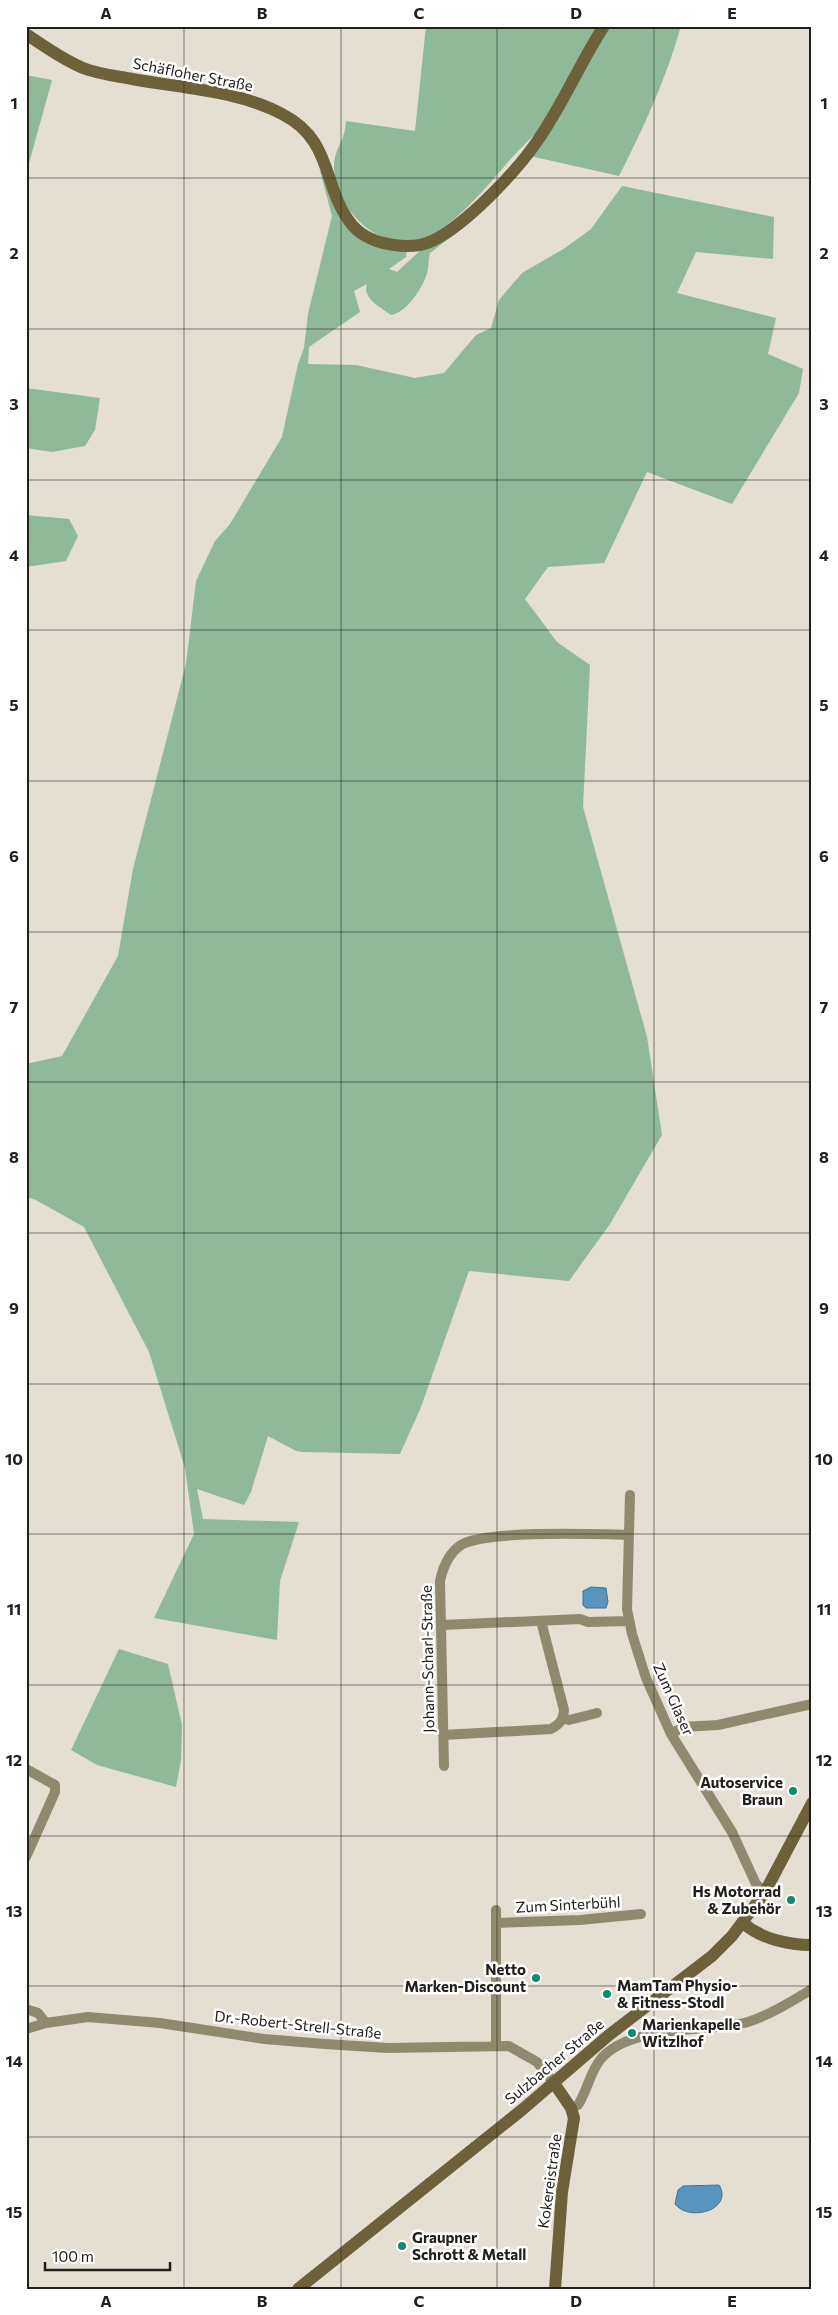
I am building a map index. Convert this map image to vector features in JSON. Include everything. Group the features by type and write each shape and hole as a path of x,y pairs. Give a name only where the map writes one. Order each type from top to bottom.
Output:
{"street":[{"name":"Schäfloher Straße","path":"26,34 83,68 112,76 246,99 284,115 303,128 317,144 342,209 354,227 367,237 385,244 413,246 431,241 446,233 486,198 522,162 555,112 604,26"},
{"name":"Zum Glaser","path":"630,1494 626,1588 629,1622 654,1700 671,1734 732,1832 756,1884 765,1892"},
{"name":"Johann-Scharl-Straße","path":"444,1766 442,1572 452,1554 460,1546 482,1538 550,1535 627,1535"},
{"path":"442,1625 580,1619 588,1622 629,1622"},
{"path":"443,1735 551,1730 559,1725 563,1718 564,1710 541,1620"},
{"path":"671,1734 683,1727 718,1725 812,1704"},
{"path":"563,1718 569,1720 598,1713"},
{"path":"26,1768 56,1786 26,1857"},
{"name":"Sulzbacher Straße","path":"298,2289 554,2082 619,2027 712,1956 743,1923 765,1892 812,1803"},
{"name":"Zum Sinterbühl","path":"496,1910 496,2045"},
{"name":"Zum Sinterbühl","path":"496,1923 580,1920 642,1914"},
{"path":"743,1923 759,1934 772,1939 812,1945"},
{"path":"571,2108 578,2104 600,2060 612,2048 660,2033 747,2022 790,2002 812,1989"},
{"path":"26,2008 38,2013 46,2023"},
{"name":"Dr.-Robert-Strell-Straße","path":"26,2029 46,2023 88,2017 121,2018 264,2038 388,2048 509,2046 537,2062 554,2082"},
{"name":"Kokereistraße","path":"554,2082 571,2108 574,2118 562,2192 556,2289"}],"green space":[{"path":"426,26 599,26 544,127 530,139 459,215 427,237 415,241 401,242 376,234 350,211 335,179 335,157 343,136 346,121 415,131"},
{"path":"610,26 681,26 654,102 619,176 530,156"},
{"path":"26,75 52,80 26,174"},
{"path":"320,171 323,171 342,220 407,251 406,257 389,269 397,272 423,248 474,219 430,253 428,271 422,286 408,305 397,313 391,315 373,302 367,294 367,284 354,291 360,312 309,347 308,364 356,365 415,378 444,373 476,335 491,328 499,300 522,273 565,248 591,229 622,186 774,217 773,259 696,252 677,293 776,318 768,354 803,369 799,393 732,504 647,472 604,563 548,567 525,599 557,642 590,665 583,807 647,1037 662,1135 610,1224 569,1281 469,1271 421,1407 400,1454 302,1452 296,1451 268,1436 251,1492 244,1505 197,1489 203,1519 299,1522 280,1581 277,1640 154,1618 194,1534 185,1468 149,1352 84,1227 36,1200 26,1197 26,1064 62,1056 118,956 133,869 186,664 196,581 215,541 230,524 282,437 298,364 304,348 308,314 332,216"},
{"path":"26,388 100,398 95,430 85,446 52,452 26,448"},
{"path":"26,515 69,519 78,536 66,561 26,567"},
{"path":"119,1649 168,1664 182,1725 181,1760 176,1787 97,1765 71,1750"}],"water":[{"path":"591,1587 606,1588 608,1602 606,1608 586,1608 583,1605 583,1591"},
{"path":"719,2185 722,2193 721,2201 716,2207 708,2211 690,2212 682,2210 675,2204 678,2190 683,2186"}],"place":[{"name":"Autoservice Braun","path":"793,1791"},
{"name":"Hs Motorrad & Zubehör","path":"791,1900"},
{"name":"Netto Marken-Discount","path":"536,1978"},
{"name":"MamTam Physio- & Fitness-Stodl","path":"607,1994"},
{"name":"Marienkapelle Witzlhof","path":"632,2033"},
{"name":"Graupner Schrott & Metall","path":"402,2246"}]}
